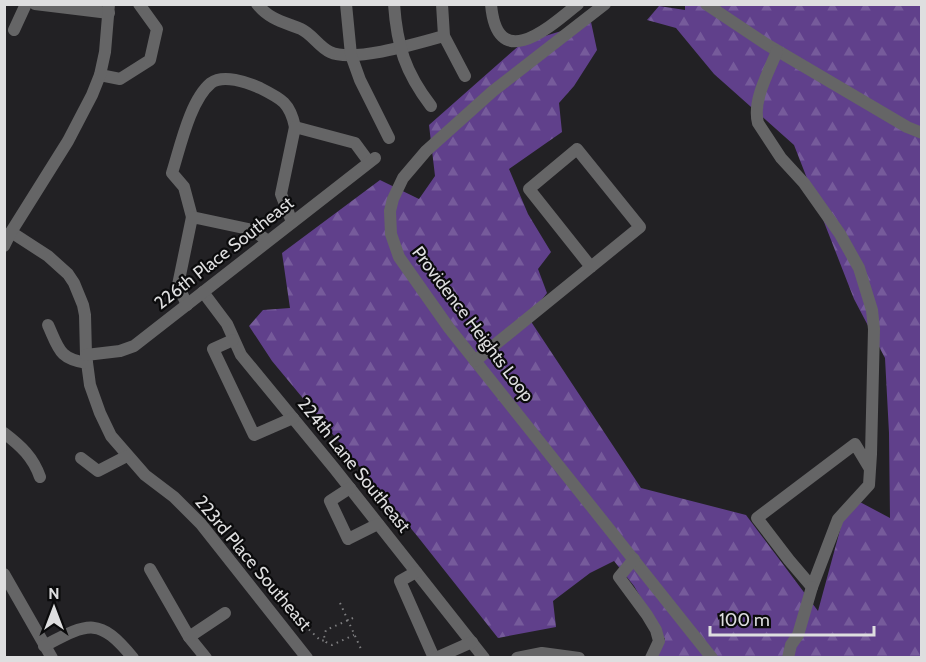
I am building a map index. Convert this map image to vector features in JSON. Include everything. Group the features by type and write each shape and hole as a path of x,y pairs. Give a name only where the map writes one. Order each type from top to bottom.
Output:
{"street":[{"path":"14,30 26,4"},
{"path":"4,246 10,232 77,125 100,75 108,30 109,9 35,4"},
{"path":"100,75 120,79 150,60 157,29 139,4"},
{"path":"257,4 271,18 304,30 329,52 351,55 399,48 444,36"},
{"path":"346,4 351,55 360,80 389,138"},
{"path":"394,4 399,48 412,78 431,106"},
{"path":"442,4 444,36 465,76"},
{"path":"491,4 497,31 513,41 524,41 544,32 578,4"},
{"name":"Providence Heights Loop","path":"605,4 493,91 426,151 403,178 393,199 390,222 394,245 399,257 449,328 712,657"},
{"path":"706,4 777,51 921,133"},
{"path":"777,51 759,100 756,117 758,123 840,234 859,268 872,310 874,329 870,484 838,519 812,587 798,635 791,645 788,657"},
{"path":"187,305 178,285 192,217 184,187 172,173 190,117 200,97 212,82 228,79 253,85 282,99 292,112 295,127 281,194 292,222"},
{"name":"226th Place Southeast","path":"86,359 134,346 372,160 355,143 295,127"},
{"path":"475,361 591,267 640,227 578,149 529,189 591,267"},
{"path":"192,217 253,230 268,241"},
{"name":"223rd Place Southeast","path":"10,232 48,256 68,274 74,283 85,315 86,359 90,385 111,436 145,475 189,511 307,657"},
{"name":"224th Lane Southeast","path":"203,292 227,324 241,355 484,657"},
{"path":"48,325 64,357 72,361 86,359"},
{"path":"233,340 213,349 254,435 292,418"},
{"path":"4,433 22,447 36,466 40,477"},
{"path":"812,587 757,518 855,444 870,469"},
{"path":"81,458 98,471 127,456"},
{"path":"350,488 330,501 348,539 378,524"},
{"path":"634,560 619,578 656,630 659,641 651,657"},
{"path":"150,569 189,637 207,657"},
{"path":"416,572 400,580 435,657 472,642"},
{"path":"4,574 52,657"},
{"path":"189,637 225,613"},
{"path":"44,646 74,630 94,627 106,630 117,637 133,657"},
{"path":"517,657 543,653 579,657"}],"path":[{"path":"260,599 268,593 273,593 321,641 325,640 332,645 354,635"},
{"path":"340,603 361,649"},
{"path":"325,640 326,630 353,618"}],"green space":[{"path":"685,4 921,5 921,657 657,657 665,639 634,586 614,561 590,573 553,601 556,627 498,638 418,537 272,361 249,326 263,310 290,308 282,253 380,180 419,199 435,176 429,125 522,43 591,22 597,50 574,86 559,103 562,132 509,169 528,214 551,252 538,269 547,293 528,317 641,488 746,515 818,611 843,519 858,501 890,518 885,358 854,299 794,145 714,74 676,28 647,20 659,6 685,10"}]}
